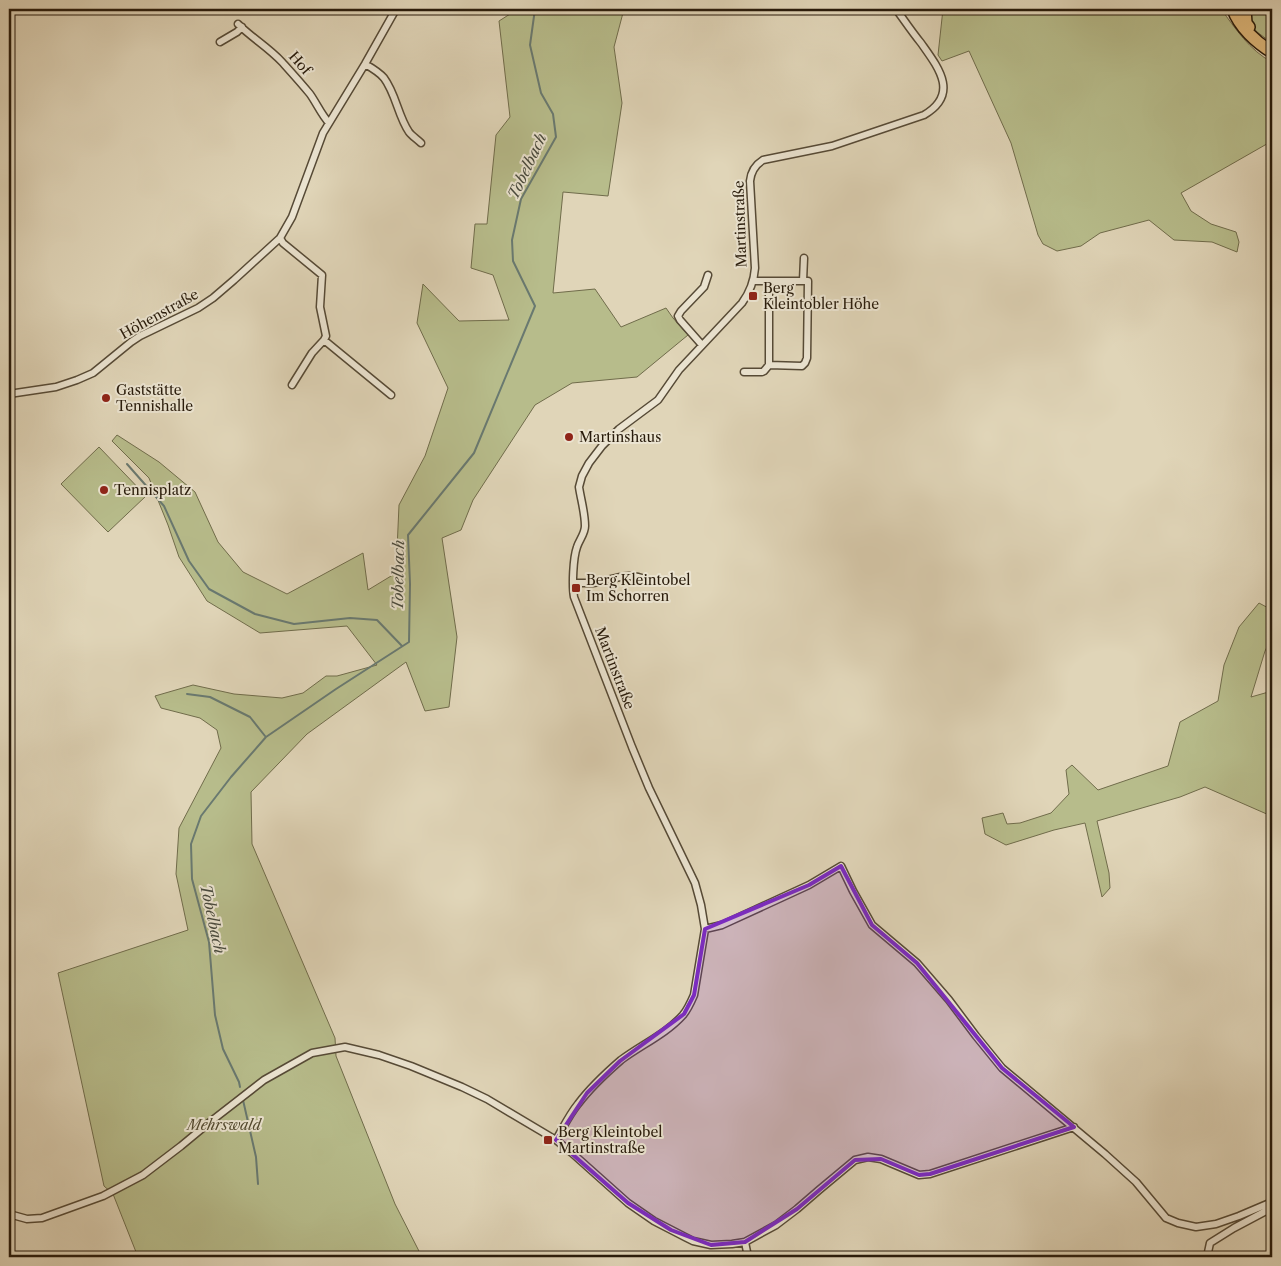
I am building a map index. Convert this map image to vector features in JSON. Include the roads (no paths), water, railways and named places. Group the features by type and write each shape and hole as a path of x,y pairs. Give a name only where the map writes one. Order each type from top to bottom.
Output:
{"highway":[{"path":"1233,9 1249,33 1272,52"},
{"path":"1239,9 1251,31 1272,48"},
{"path":"1245,9 1246,23"}],"street":[{"name":"Höhenstraße","path":"9,394 56,387 93,372 130,342 198,308 213,298 280,238 292,217 323,133 396,9"},
{"name":"Martinstraße","path":"556,1140 568,1118 586,1093 620,1062 666,1030 684,1014 694,995 705,929 695,883 648,788 572,590 576,549 584,534 585,525 579,487 582,476 602,446 619,429 658,400 680,370 749,293 754,281 755,268 750,181 751,174 756,165 764,160 832,146 924,115 932,110 941,97 943,85 938,66 896,9"},
{"name":"Hof","path":"220,42 237,32 240,26 268,47 279,58 304,87 329,123"},
{"path":"365,64 385,79 404,123 410,133 420,143"},
{"path":"280,238 283,243 322,275 320,307 326,336 312,353 292,385"},
{"path":"803,281 804,258"},
{"path":"702,345 678,316 704,287 708,275"},
{"path":"754,281 808,281 807,358 805,363 802,366 769,365"},
{"path":"744,372 762,372 769,365 769,282"},
{"path":"324,340 391,395"},
{"path":"573,583 593,583 618,577 634,576 647,580"},
{"path":"705,929 722,925 808,885 841,866 872,925 917,963 949,1000 1002,1068 1074,1127 1136,1182 1166,1218 1178,1224 1196,1227 1216,1224 1272,1204"},
{"path":"9,1214 27,1219 42,1218 103,1196 143,1175 264,1080 312,1053 345,1047 379,1055 411,1066 487,1099 556,1140 641,1213 693,1241 711,1245 745,1242 776,1225 855,1160 868,1157 882,1159 919,1175 930,1174 1074,1127"},
{"path":"1208,1257 1210,1243 1266,1211 1272,1204"},
{"path":"745,1242 748,1257"}],"waterway":[{"name":"Tobelbach","path":"240,1087 223,1049 215,1015 209,942 192,879 191,844 201,816 231,777 266,737 409,642 410,584 408,535 474,453 535,306 513,261 512,240 521,199 556,137 553,114 541,93 530,45 535,9"},
{"path":"127,464 164,506 189,561 209,589 255,614 294,624 350,618 377,620 402,646"},
{"path":"187,694 210,697 250,717 265,736"},
{"name":"Tobelbach","path":"243,1100 256,1157 258,1184"}],"place":[{"name":"Berg Kleintobler Höhe","path":"753,296"},
{"name":"Gaststätte Tennishalle","path":"106,398"},
{"name":"Martinshaus","path":"569,437"},
{"name":"Tennisplatz","path":"104,490"},
{"name":"Berg Kleintobel Im Schorren","path":"576,588"},
{"name":"Berg Kleintobel Martinstraße","path":"548,1140"}],"park label":[{"name":"Mehrswald","path":"224,1125"}]}
